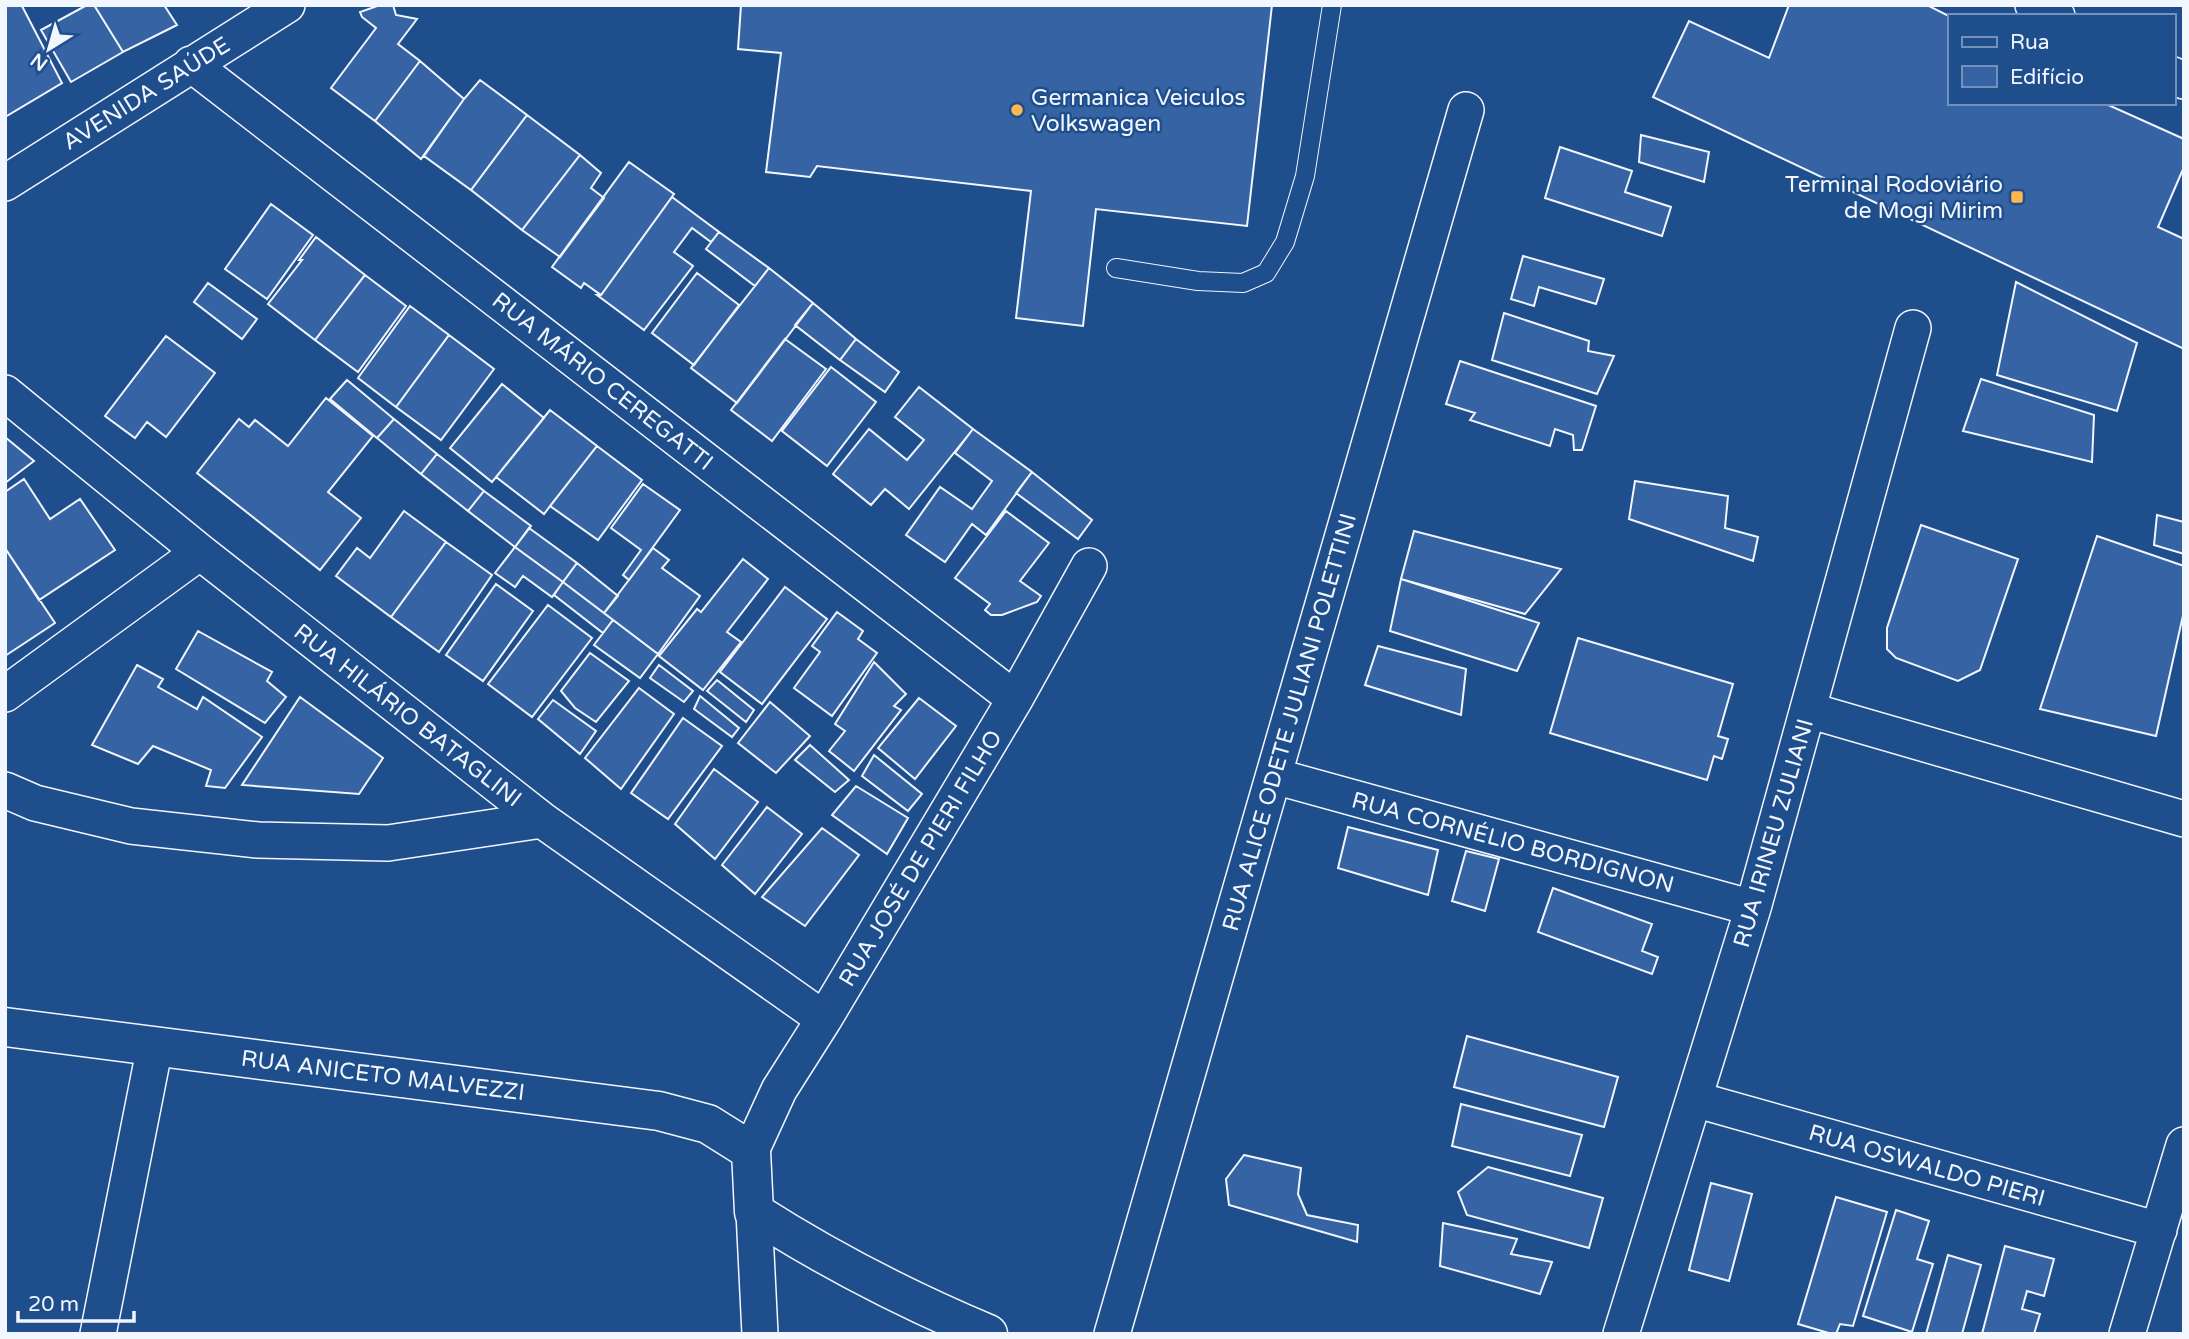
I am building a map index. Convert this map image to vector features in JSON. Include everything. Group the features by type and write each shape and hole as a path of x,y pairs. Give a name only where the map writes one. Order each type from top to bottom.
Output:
{"street":[{"name":"AVENIDA SAÚDE","path":"5,183 287,5"},
{"path":"2034,5 2053,14"},
{"name":"RUA MÁRIO CEREGATTI","path":"191,64 1015,699"},
{"name":"RUA ALICE ODETE JULIANI POLETTINI","path":"1112,1334 1466,110"},
{"name":"RUA IRINEU ZULIANI","path":"1621,1334 1753,908 1913,328"},
{"name":"RUA HILÁRIO BATAGLINI","path":"5,393 200,552 542,820 824,1019"},
{"path":"5,694 200,552"},
{"name":"RUA JOSÉ DE PIERI FILHO","path":"751,1151 779,1090 1015,699 1089,566"},
{"path":"1808,710 2184,819"},
{"name":"RUA CORNÉLIO BORDIGNON","path":"1274,776 1753,908"},
{"path":"5,790 35,803 131,826 258,840 388,843 542,820"},
{"name":"RUA ANICETO MALVEZZI","path":"5,1027 659,1111 708,1124 751,1151"},
{"path":"99,1334 155,1046"},
{"name":"RUA OSWALDO PIERI","path":"1694,1100 2159,1230"},
{"path":"2127,1334 2184,1145"},
{"path":"751,1151 760,1334"},
{"path":"754,1212 876,1283 988,1334"}],"lane":[{"path":"1116,268 1198,281 1243,283 1266,273 1285,242 1305,176 1332,5"}],"building":[{"path":"5,5 22,6 62,83 5,117"},
{"path":"87,5 94,5 123,52 71,82 41,30"},
{"path":"94,5 164,5 177,25 123,52"},
{"path":"380,5 393,5 396,15 417,19 398,44 420,61 375,121 331,88 376,28 362,17 360,12"},
{"name":"Germanica Veiculos Volkswagen","path":"741,5 1272,5 1247,226 1096,209 1083,326 1016,318 1031,191 817,166 810,177 766,172 781,53 738,49"},
{"name":"Terminal Rodoviário de Mogi Mirim","path":"1789,5 1927,5 1948,16 1948,105 2108,105 2184,139 2184,167 2158,227 2184,239 2184,349 1653,97 1689,21 1769,58"},
{"path":"420,61 464,99 421,159 375,121"},
{"path":"480,80 527,115 471,190 424,156"},
{"path":"527,115 580,155 522,230 471,190"},
{"path":"1641,135 1709,152 1704,182 1639,162"},
{"path":"1560,147 1632,171 1625,192 1671,207 1662,236 1545,198"},
{"path":"580,155 601,173 591,188 604,198 560,257 522,230"},
{"path":"629,162 674,194 601,295 584,283 581,288 552,267"},
{"path":"672,197 719,232 711,242 692,228 674,252 693,266 644,330 597,295 601,295"},
{"path":"271,204 313,235 267,299 225,269"},
{"path":"719,232 769,268 755,286 706,249"},
{"path":"316,237 365,275 315,340 268,304"},
{"path":"1523,256 1604,279 1596,304 1539,287 1534,306 1511,299"},
{"path":"769,268 813,303 737,403 691,368"},
{"path":"697,273 739,305 694,365 652,333"},
{"path":"365,275 406,306 358,372 315,340"},
{"path":"2016,282 2137,343 2117,411 1997,375"},
{"path":"208,283 257,319 242,339 194,302"},
{"path":"813,303 856,339 840,360 795,325"},
{"path":"410,306 449,335 396,407 358,378"},
{"path":"1504,313 1589,341 1588,351 1614,356 1597,394 1492,360"},
{"path":"449,335 494,369 441,440 396,407"},
{"path":"166,336 215,373 166,437 147,422 135,438 105,416"},
{"path":"785,339 826,369 772,441 731,410"},
{"path":"856,339 899,372 885,392 840,360"},
{"path":"1460,361 1596,406 1582,450 1574,450 1573,435 1555,429 1550,446 1470,420 1475,413 1446,404"},
{"path":"831,367 876,402 827,466 782,431"},
{"path":"1981,379 2094,415 2092,462 1963,431"},
{"path":"347,380 394,419 377,438 330,399"},
{"path":"502,384 544,418 492,482 450,448"},
{"path":"919,387 973,429 909,509 885,489 871,505 833,474 869,429 907,460 924,440 895,417"},
{"path":"326,398 373,436 328,492 361,518 320,570 197,473 239,419 249,427 255,420 288,446"},
{"path":"550,410 597,446 544,514 496,477"},
{"path":"394,419 437,454 421,474 377,438"},
{"path":"973,429 1032,472 986,535 972,524 945,562 906,535 940,487 972,509 992,481 955,453"},
{"path":"5,437 34,461 5,483"},
{"path":"597,446 642,480 598,540 550,506"},
{"path":"437,454 484,491 468,511 421,474"},
{"path":"1032,472 1092,520 1078,539 1016,493"},
{"path":"24,479 50,519 80,499 115,550 39,600 5,548 5,492"},
{"path":"1635,481 1728,496 1725,528 1758,537 1753,561 1629,519"},
{"path":"643,484 680,510 629,580 623,575 641,550 611,528"},
{"path":"484,491 531,526 515,547 468,511"},
{"path":"404,511 446,542 391,617 336,576 357,548 370,558"},
{"path":"1006,511 1049,543 1020,581 1041,596 1037,602 1002,615 991,615 985,610 990,604 955,578"},
{"path":"2157,515 2184,522 2184,554 2154,545"},
{"path":"1921,525 2018,559 1980,670 1958,681 1896,658 1887,649 1887,628"},
{"path":"529,528 577,563 563,582 515,547"},
{"path":"1414,531 1561,569 1525,614 1401,579"},
{"path":"2097,536 2184,566 2184,611 2156,736 2040,709"},
{"path":"446,542 492,575 439,652 391,617"},
{"path":"515,547 563,582 552,597 523,576 515,587 495,573"},
{"path":"5,548 55,623 5,656"},
{"path":"653,548 669,560 662,568 700,596 658,654 604,613"},
{"path":"743,559 768,579 727,632 741,642 703,690 659,656 697,609 701,612"},
{"path":"577,563 618,596 604,613 563,582"},
{"path":"1401,579 1539,623 1517,671 1390,631"},
{"path":"563,582 613,620 603,633 554,595"},
{"path":"496,584 533,611 483,681 446,655"},
{"path":"785,587 827,619 762,704 720,672"},
{"path":"548,605 592,638 532,717 488,684"},
{"path":"837,612 863,631 858,639 877,653 832,716 794,688 820,652 812,646"},
{"path":"613,620 658,654 640,678 594,645"},
{"path":"198,631 272,672 267,681 286,697 265,723 176,669"},
{"path":"1578,638 1733,684 1718,736 1728,739 1722,759 1714,756 1707,780 1550,733"},
{"path":"1378,646 1466,669 1461,715 1365,685"},
{"path":"590,653 629,681 596,722 575,708 561,691"},
{"path":"874,662 906,694 894,706 901,710 854,771 829,751 845,731 835,724"},
{"path":"137,665 163,679 158,687 197,709 203,697 262,737 225,788 206,786 211,770 153,746 138,764 92,745"},
{"path":"659,665 693,691 684,702 650,678"},
{"path":"717,680 754,710 746,722 707,691"},
{"path":"639,688 674,714 621,789 585,758"},
{"path":"700,696 739,728 732,737 694,709"},
{"path":"300,697 383,758 359,794 242,785"},
{"path":"919,698 956,726 915,779 878,748"},
{"path":"553,700 596,731 580,754 538,719"},
{"path":"770,702 810,736 776,773 738,743"},
{"path":"683,718 722,746 668,819 631,793"},
{"path":"810,745 849,780 835,792 795,760"},
{"path":"874,755 922,794 908,811 862,776"},
{"path":"714,769 758,802 715,859 675,824"},
{"path":"856,786 908,818 887,854 832,815"},
{"path":"767,807 802,834 755,894 722,865"},
{"path":"1348,827 1438,850 1428,895 1338,868"},
{"path":"822,828 859,855 805,926 762,897"},
{"path":"1466,851 1499,859 1485,911 1452,901"},
{"path":"1553,888 1652,924 1642,951 1658,957 1652,974 1538,932"},
{"path":"1467,1036 1618,1077 1604,1127 1454,1087"},
{"path":"1461,1104 1582,1135 1570,1176 1452,1146"},
{"path":"1244,1155 1301,1168 1298,1194 1307,1215 1358,1225 1357,1242 1229,1205 1226,1179"},
{"path":"1488,1167 1603,1198 1589,1248 1467,1215 1458,1192"},
{"path":"1711,1183 1752,1194 1729,1281 1689,1270"},
{"path":"1836,1197 1887,1212 1853,1326 1840,1324 1836,1334 1832,1334 1798,1324"},
{"path":"1896,1210 1929,1221 1917,1259 1933,1264 1912,1332 1863,1316"},
{"path":"1443,1223 1517,1239 1511,1254 1552,1262 1540,1294 1440,1266"},
{"path":"2005,1246 2054,1259 2044,1296 2027,1291 2022,1309 2040,1314 2034,1334 1982,1334"},
{"path":"1948,1255 1981,1265 1962,1334 1926,1334"}],"place":[{"name":"Germanica Veiculos Volkswagen","path":"1017,110"},
{"name":"Terminal Rodoviário de Mogi Mirim","path":"2017,197"}]}
